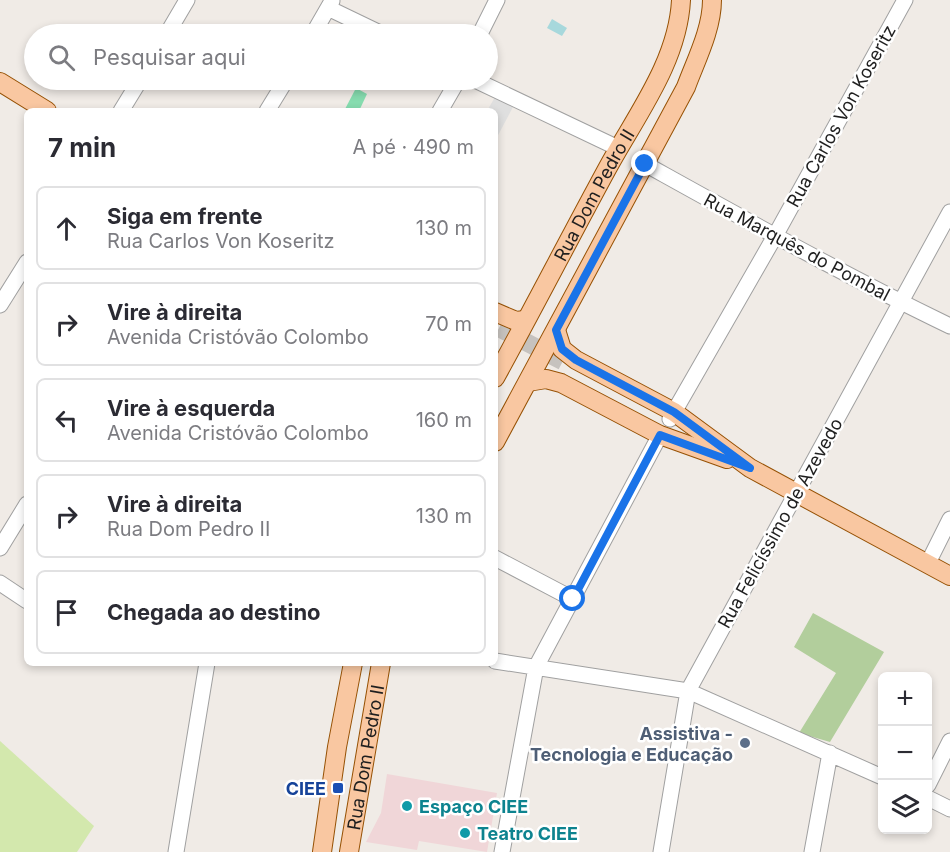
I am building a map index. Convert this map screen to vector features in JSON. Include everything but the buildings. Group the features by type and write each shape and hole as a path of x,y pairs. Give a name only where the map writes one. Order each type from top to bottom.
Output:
{"main road":[{"name":"Rua Dom Pedro II","path":"498,364 525,320 618,148 660,76 674,39 681,3"},
{"name":"Rua Dom Pedro II","path":"498,437 686,87 702,45 714,3"},
{"path":"0,82 42,108"},
{"path":"498,322 525,320"},
{"path":"556,330 562,349 576,360 672,415 709,446"},
{"path":"672,415 562,367 950,576"},
{"path":"528,382 546,379 561,383 660,435 709,446"},
{"name":"Rua Dom Pedro II","path":"322,852 337,747 352,666"},
{"name":"Rua Dom Pedro II","path":"349,852 380,666"}],"street":[{"path":"173,24 187,0"},
{"path":"485,24 497,0"},
{"name":"Rua Carlos Von Koseritz","path":"672,415 775,236 905,0"},
{"path":"319,24 331,4 365,24"},
{"path":"123,108 134,90"},
{"path":"269,108 280,90"},
{"path":"442,108 452,90"},
{"path":"496,90 618,148"},
{"name":"Rua Marquês do Pombal","path":"645,164 775,236 950,326"},
{"name":"Rua Felicíssimo de Azevedo","path":"661,852 688,691 950,212"},
{"path":"0,305 24,267"},
{"path":"502,852 536,667 660,435"},
{"path":"0,548 24,509"},
{"path":"928,563 950,519"},
{"path":"498,560 573,599"},
{"path":"0,584 24,599"},
{"path":"498,661 688,691 878,775"},
{"path":"176,852 207,666"},
{"path":"930,780 950,741"},
{"path":"812,852 830,753"},
{"path":"932,800 950,809"}],"shaded area":[{"path":"495,97 513,107 498,135 498,108 489,108"},
{"path":"387,774 497,793 487,852 419,841 417,850 366,842 381,813"}],"green space":[{"path":"355,90 367,94 360,108 346,108"},
{"path":"813,613 884,652 830,742 799,733 836,673 794,647"},
{"path":"0,741 94,826 77,852 0,852"}],"water":[{"path":"552,19 567,28 562,36 547,28"}],"tunnel":[{"path":"499,328 564,362"}],"place":[{"name":"Assistiva - Tecnologia e Educação","path":"745,743"},
{"name":"CIEE","path":"338,788"},
{"name":"Espaço CIEE","path":"407,806"},
{"name":"Teatro CIEE","path":"465,833"}],"route":[{"path":"573,599 660,435 750,468 674,412 576,360 562,349 556,330 645,164"}]}
